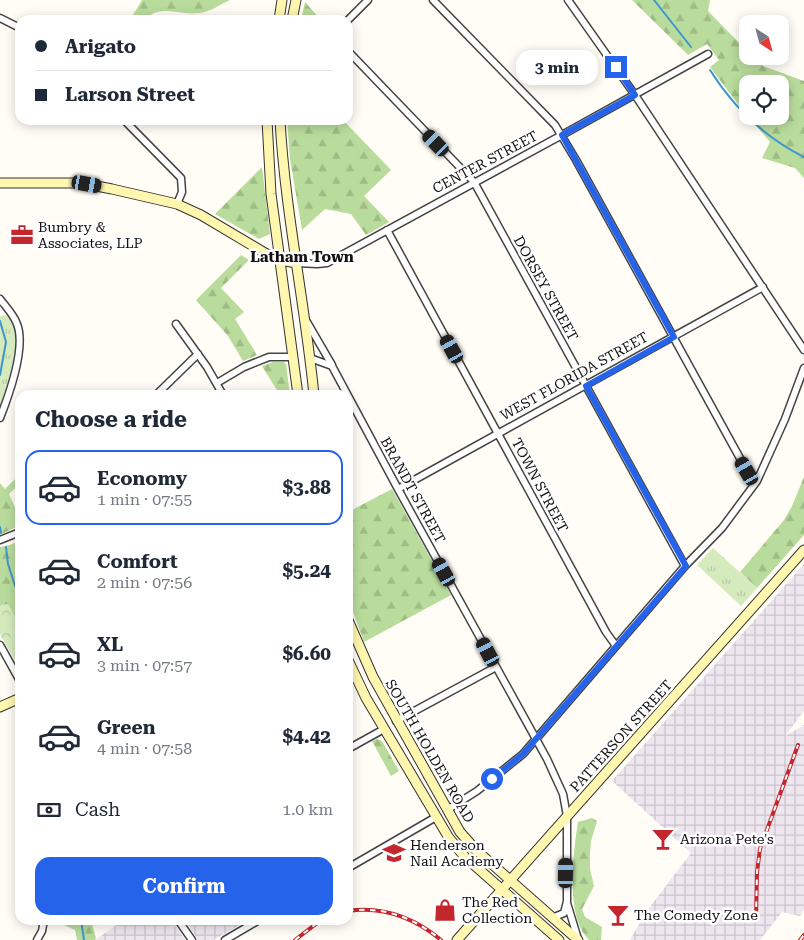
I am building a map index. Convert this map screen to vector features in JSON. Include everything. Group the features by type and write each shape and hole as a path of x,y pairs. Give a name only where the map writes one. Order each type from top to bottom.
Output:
{"main road":[{"path":"280,15 282,0"},
{"path":"293,15 296,0"},
{"path":"267,125 271,194 297,390"},
{"path":"280,125 284,174 313,390"},
{"path":"0,183 81,183 177,204 279,260 297,263"},
{"name":"PATTERSON STREET","path":"457,940 804,550"},
{"name":"SOUTH HOLDEN ROAD","path":"353,632 364,659 396,721 460,832 476,850 578,940"},
{"name":"SOUTH HOLDEN ROAD","path":"353,672 384,729 449,838 465,857 558,940"},
{"path":"0,707 15,700"},
{"path":"436,817 442,817 460,832"}],"street":[{"path":"353,15 368,0"},
{"path":"433,0 555,125 562,135 747,471 757,481"},
{"path":"568,0 635,95 804,350"},
{"path":"0,18 15,26"},
{"name":"CENTER STREET","path":"297,263 327,263 708,54"},
{"name":"DORSEY STREET","path":"353,56 474,182 686,566"},
{"path":"129,125 181,178 182,192 177,204"},
{"name":"TOWN STREET","path":"386,230 606,632 616,646"},
{"name":"WEST FLORIDA STREET","path":"398,489 763,288"},
{"path":"0,299 3,309 17,324 20,347 0,418"},
{"name":"BRANDT STREET","path":"305,320 345,390"},
{"path":"176,324 220,390"},
{"path":"161,390 198,354"},
{"path":"217,383 244,367 269,357 294,356"},
{"path":"310,358 332,366"},
{"path":"447,810 476,791 523,754 748,496 757,481 785,419 804,368"},
{"name":"BRANDT STREET","path":"353,405 560,785 568,816 567,901 578,940"},
{"path":"0,540 15,534"},
{"path":"0,645 15,672"},
{"path":"396,721 496,667"},
{"path":"353,745 384,729"},
{"path":"353,865 436,817"},
{"path":"552,918 564,913 567,901"},
{"path":"37,940 43,925"},
{"path":"182,925 192,940"},
{"path":"225,940 250,925"}],"shaded area":[{"path":"804,564 804,711 785,736 804,725 804,910 800,916 782,912 760,940 630,940 646,912 691,853 612,781"},
{"path":"117,925 175,925 185,940 95,940"},
{"path":"188,925 240,925 214,940 198,940"}],"green space":[{"path":"142,0 230,0 212,10 204,12 164,11 150,15 133,15"},
{"path":"632,0 710,0 708,11 739,43 739,65 762,65 788,75 739,75 739,105 710,67 719,60 707,44 688,55"},
{"path":"305,2 317,15 302,15"},
{"path":"789,76 804,81 804,178 795,168 762,158 770,142 756,125 789,125"},
{"path":"287,125 348,125 391,170 364,196 389,222 366,235 351,214 325,209 302,230 290,159"},
{"path":"262,167 270,234 259,239 215,214"},
{"path":"241,255 249,260 221,288 244,312 235,319 257,355 243,361 228,336 196,300"},
{"path":"5,315 12,321 16,331 16,343 11,372 0,407 0,316"},
{"path":"273,362 284,362 286,364 289,390 277,390 262,366"},
{"path":"804,477 804,535 757,588 740,572 784,520"},
{"path":"15,479 15,488 9,494 15,507 15,528 0,535 0,483 5,489"},
{"path":"392,489 451,595 364,642 353,612 353,509"},
{"path":"15,542 15,618 8,604 0,606 0,547"},
{"path":"713,548 757,588 741,606 697,565"},
{"path":"8,604 15,618 15,661 0,634 0,606"},
{"path":"377,739 382,741 399,771 391,776 372,741"},
{"path":"592,818 597,821 591,841 590,853 590,869 594,886 582,909 585,917 602,927 601,940 589,940 581,930 576,916 574,901 573,867 578,822"},
{"path":"64,925 92,925 96,938 95,940 77,940 75,930"}],"waterway":[{"path":"654,0 691,47"},
{"path":"710,70 729,97 751,120 763,131 804,157"},
{"path":"0,321 6,342 0,375"},
{"path":"0,527 1,533"},
{"path":"6,547 8,564 15,586"},
{"path":"82,925 84,940"}],"railway":[{"path":"756,918 757,872 760,849 798,745"},
{"path":"353,911 373,910 397,915 420,925 441,940"},
{"path":"295,940 314,925"},
{"path":"800,940 804,935"}],"place":[{"name":"Bumbry & Associates, LLP","path":"22,235"},
{"name":"Arizona Pete's","path":"663,839"},
{"name":"Henderson Nail Academy","path":"394,853"},
{"name":"The Red Collection","path":"445,910"},
{"name":"The Comedy Zone","path":"618,915"}],"district":[{"name":"Latham Town","path":"302,257"}],"route":[{"path":"492,779 523,754 686,566 586,386 674,337 562,135 635,95 616,67"}]}
